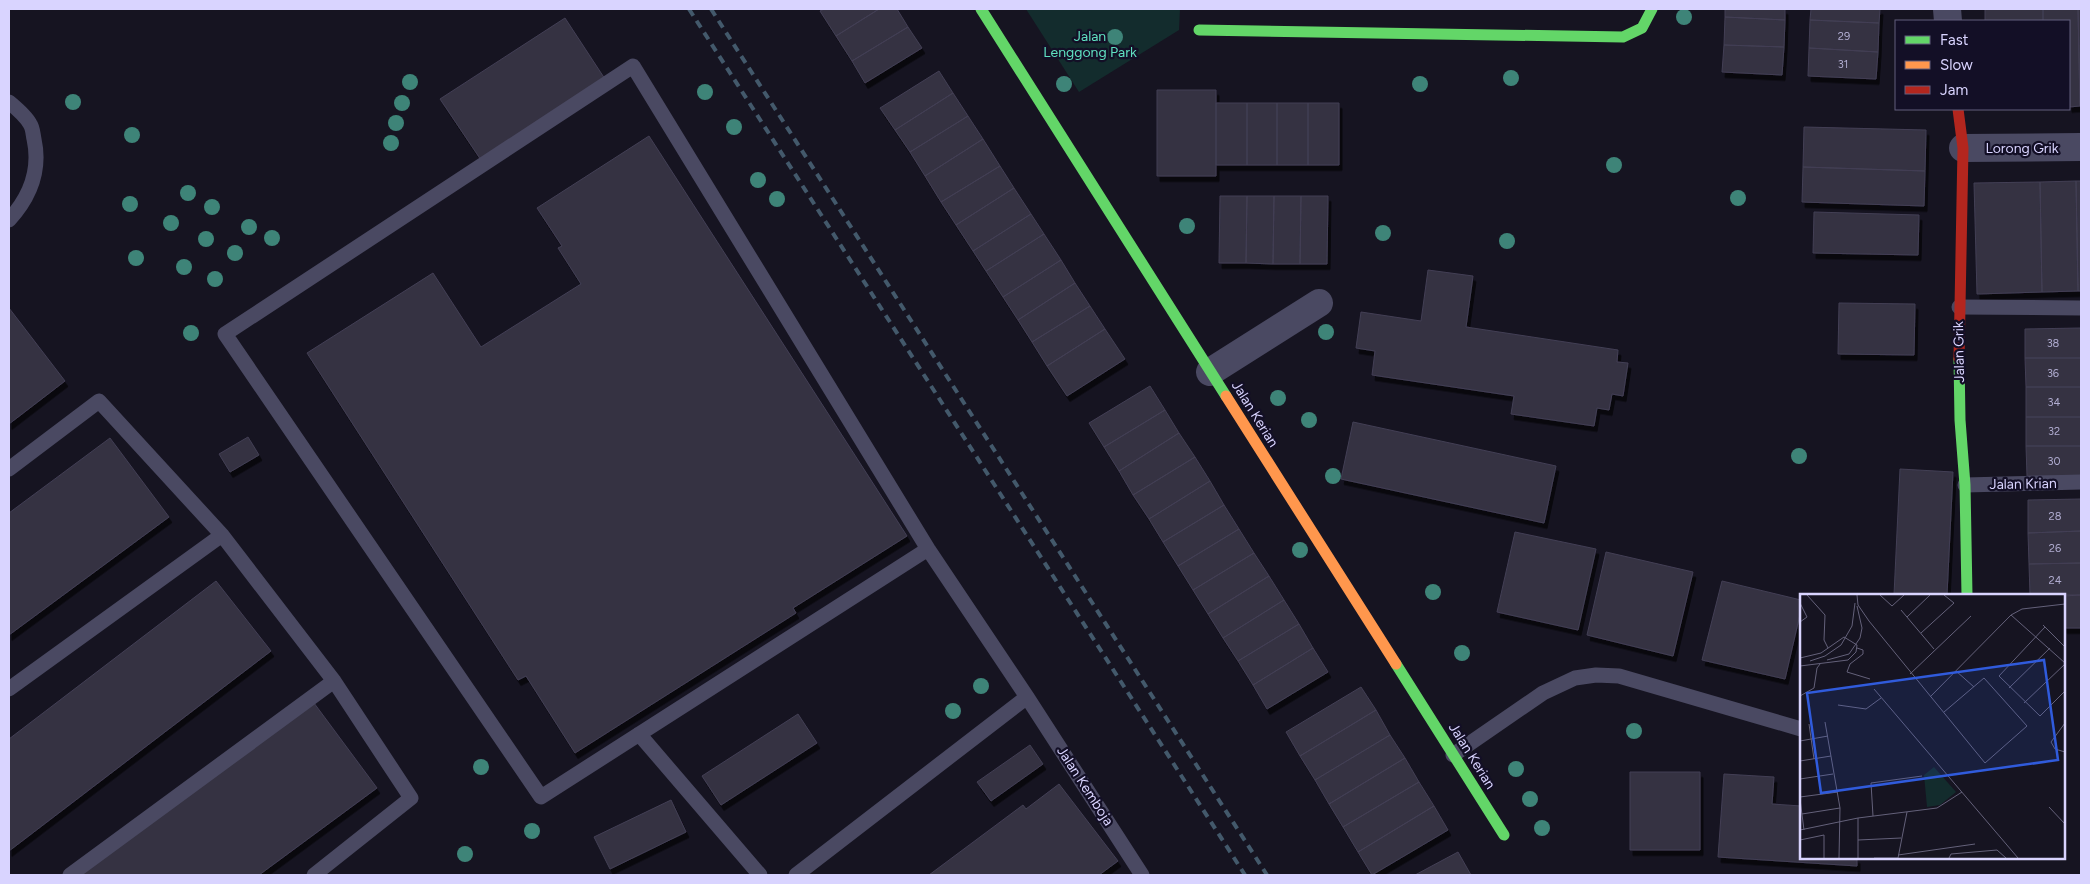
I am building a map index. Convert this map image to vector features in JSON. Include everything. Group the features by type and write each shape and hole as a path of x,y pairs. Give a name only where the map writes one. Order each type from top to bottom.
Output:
{"street":[{"name":"Jalan Kerian","path":"981,9 1504,836"},
{"path":"1199,30 1623,37 1642,28 1652,9"},
{"name":"Jalan Grik","path":"1958,110 1963,148 1959,307 1960,420 1965,485 1967,594"},
{"name":"Lorong Grik","path":"1963,148 2081,147"},
{"path":"1210,372 1319,303"}],"lane":[{"name":"Jalan Kemboja","path":"639,734 541,797 225,334 633,66 928,549 1027,697 1142,875"},
{"path":"9,102 30,124 36,146 36,164 33,186 21,208 9,220"},
{"path":"1959,307 2081,308"},
{"path":"9,469 99,401 222,535 334,681 411,798 314,875"},
{"name":"Jalan Krian","path":"1965,485 2081,482"},
{"path":"9,689 222,535"},
{"path":"760,875 639,734 928,549"},
{"path":"1453,755 1543,693 1575,678 1596,675 1619,676 1800,729"},
{"path":"70,875 334,681"},
{"path":"796,875 1027,697"}],"green space":[{"name":"Jalan Lenggong Park","path":"1026,9 1180,9 1179,30 1079,92"}],"building":[{"path":"824,9 879,9 836,36 820,11"},
{"path":"879,9 897,9 908,27 852,61 836,36"},
{"path":"1725,9 1785,9 1785,20 1725,17"},
{"path":"1811,9 1880,9 1879,23 1810,20"},
{"path":"1985,9 2043,9 2043,20 1985,20"},
{"path":"2043,9 2078,9 2080,106 2070,107 2070,20 2043,20"},
{"path":"2078,9 2081,9 2081,106 2080,106"},
{"path":"1725,17 1785,20 1784,47 1724,45"},
{"path":"565,18 605,79 481,160 440,99"},
{"path":"1810,20 1879,23 1878,52 1809,48"},
{"path":"908,27 922,48 865,83 852,61"},
{"path":"1724,45 1784,47 1782,75 1722,72"},
{"path":"1809,48 1878,52 1876,79 1808,76"},
{"path":"939,71 953,93 895,130 880,108"},
{"path":"1157,90 1216,90 1216,176 1157,176"},
{"path":"953,93 968,116 910,152 895,130"},
{"path":"1216,103 1247,103 1247,165 1216,165"},
{"path":"1247,103 1277,103 1277,165 1247,165"},
{"path":"1277,103 1308,103 1308,165 1277,165"},
{"path":"1308,103 1339,103 1339,165 1308,165"},
{"path":"968,116 983,139 925,176 910,152"},
{"path":"1804,127 1926,130 1925,171 1803,167"},
{"path":"649,136 907,536 793,608 796,613 575,753 526,676 518,680 307,353 433,273 481,347 581,284 558,248 562,246 537,208"},
{"path":"983,139 1000,166 941,202 925,176"},
{"path":"1000,166 1014,188 956,225 941,202"},
{"path":"1803,167 1925,171 1924,206 1802,202"},
{"path":"2076,181 2078,291 2042,292 2040,182"},
{"path":"2076,181 2081,181 2081,291 2078,291"},
{"path":"2040,182 2042,292 1977,294 1974,183"},
{"path":"1014,188 1031,214 973,251 956,225"},
{"path":"1220,196 1247,196 1246,263 1219,263"},
{"path":"1247,196 1274,196 1273,264 1246,263"},
{"path":"1274,196 1301,196 1300,264 1273,264"},
{"path":"1301,196 1328,196 1327,264 1300,264"},
{"path":"1814,212 1919,215 1918,255 1813,253"},
{"path":"1031,214 1044,234 986,271 973,251"},
{"path":"1044,234 1061,260 1003,297 986,271"},
{"path":"1061,260 1075,283 1018,320 1003,297"},
{"path":"1428,270 1473,276 1466,327 1618,350 1617,362 1628,363 1623,396 1612,394 1609,410 1597,408 1594,426 1511,414 1514,396 1372,375 1375,351 1356,348 1361,312 1421,321"},
{"path":"1075,283 1090,306 1032,342 1018,320"},
{"path":"1839,303 1915,304 1914,355 1838,354"},
{"path":"1090,306 1105,329 1047,366 1032,342"},
{"path":"9,308 65,381 9,424"},
{"path":"2081,328 2081,358 2025,358 2025,329"},
{"path":"1105,329 1125,359 1067,396 1047,366"},
{"path":"2025,358 2081,358 2081,387 2026,387"},
{"path":"1150,386 1165,410 1104,447 1089,423"},
{"path":"2026,387 2081,387 2081,417 2026,417"},
{"path":"1165,410 1179,433 1119,471 1104,447"},
{"path":"2026,417 2081,417 2081,446 2026,446"},
{"path":"1353,422 1556,466 1544,523 1341,479"},
{"path":"1179,433 1195,457 1133,495 1119,471"},
{"path":"248,437 259,455 230,472 219,454"},
{"path":"110,438 169,517 9,635 9,513"},
{"path":"2026,446 2081,446 2081,476 2027,476"},
{"path":"1195,457 1210,481 1149,519 1133,495"},
{"path":"1900,469 1953,472 1947,594 1894,594"},
{"path":"1210,481 1224,505 1163,542 1149,519"},
{"path":"2081,499 2081,531 2028,533 2028,500"},
{"path":"1224,505 1239,529 1178,566 1163,542"},
{"path":"1239,529 1254,553 1193,590 1178,566"},
{"path":"2081,531 2081,563 2029,564 2028,533"},
{"path":"1515,532 1596,549 1578,630 1497,612"},
{"path":"1606,552 1693,572 1673,656 1587,635"},
{"path":"1254,553 1269,576 1208,614 1193,590"},
{"path":"2081,563 2081,595 2030,594 2029,564"},
{"path":"1269,576 1284,600 1223,638 1208,614"},
{"path":"216,581 271,651 9,851 9,739"},
{"path":"1722,581 1800,600 1800,614 1785,679 1702,660"},
{"path":"2081,595 2081,628 2065,628 2065,596"},
{"path":"1284,600 1299,624 1238,661 1223,638"},
{"path":"1299,624 1313,648 1253,685 1238,661"},
{"path":"1313,648 1328,672 1267,709 1253,685"},
{"path":"1361,687 1376,710 1300,756 1286,732"},
{"path":"314,703 377,788 259,875 81,875"},
{"path":"1376,710 1390,735 1315,780 1300,756"},
{"path":"798,714 817,743 721,805 702,776"},
{"path":"1390,735 1405,758 1329,804 1315,780"},
{"path":"1030,745 1043,764 991,801 977,782"},
{"path":"1405,758 1419,782 1343,827 1329,804"},
{"path":"1630,772 1700,772 1700,850 1630,850"},
{"path":"1724,774 1774,777 1772,804 1800,806 1800,859 1857,859 1857,866 1718,857"},
{"path":"1419,782 1434,806 1358,852 1343,827"},
{"path":"1059,784 1118,861 1099,875 929,875 1023,805 1026,809"},
{"path":"671,800 686,832 610,869 594,837"},
{"path":"1434,806 1448,830 1372,875 1358,852"},
{"path":"1458,852 1471,875 1415,875"}],"railway":[{"path":"689,9 1245,875"},
{"path":"711,9 1267,875"}],"traffic: fast":[{"path":"981,9 1226,396"},
{"path":"1199,30 1623,37 1642,28 1652,9"},
{"path":"1959,359 1960,420 1965,485 1967,594"},
{"path":"1396,664 1504,835"}],"traffic: slow":[{"path":"1226,396 1396,664"}],"traffic: jam":[{"path":"1958,110 1963,148 1959,359"}]}
